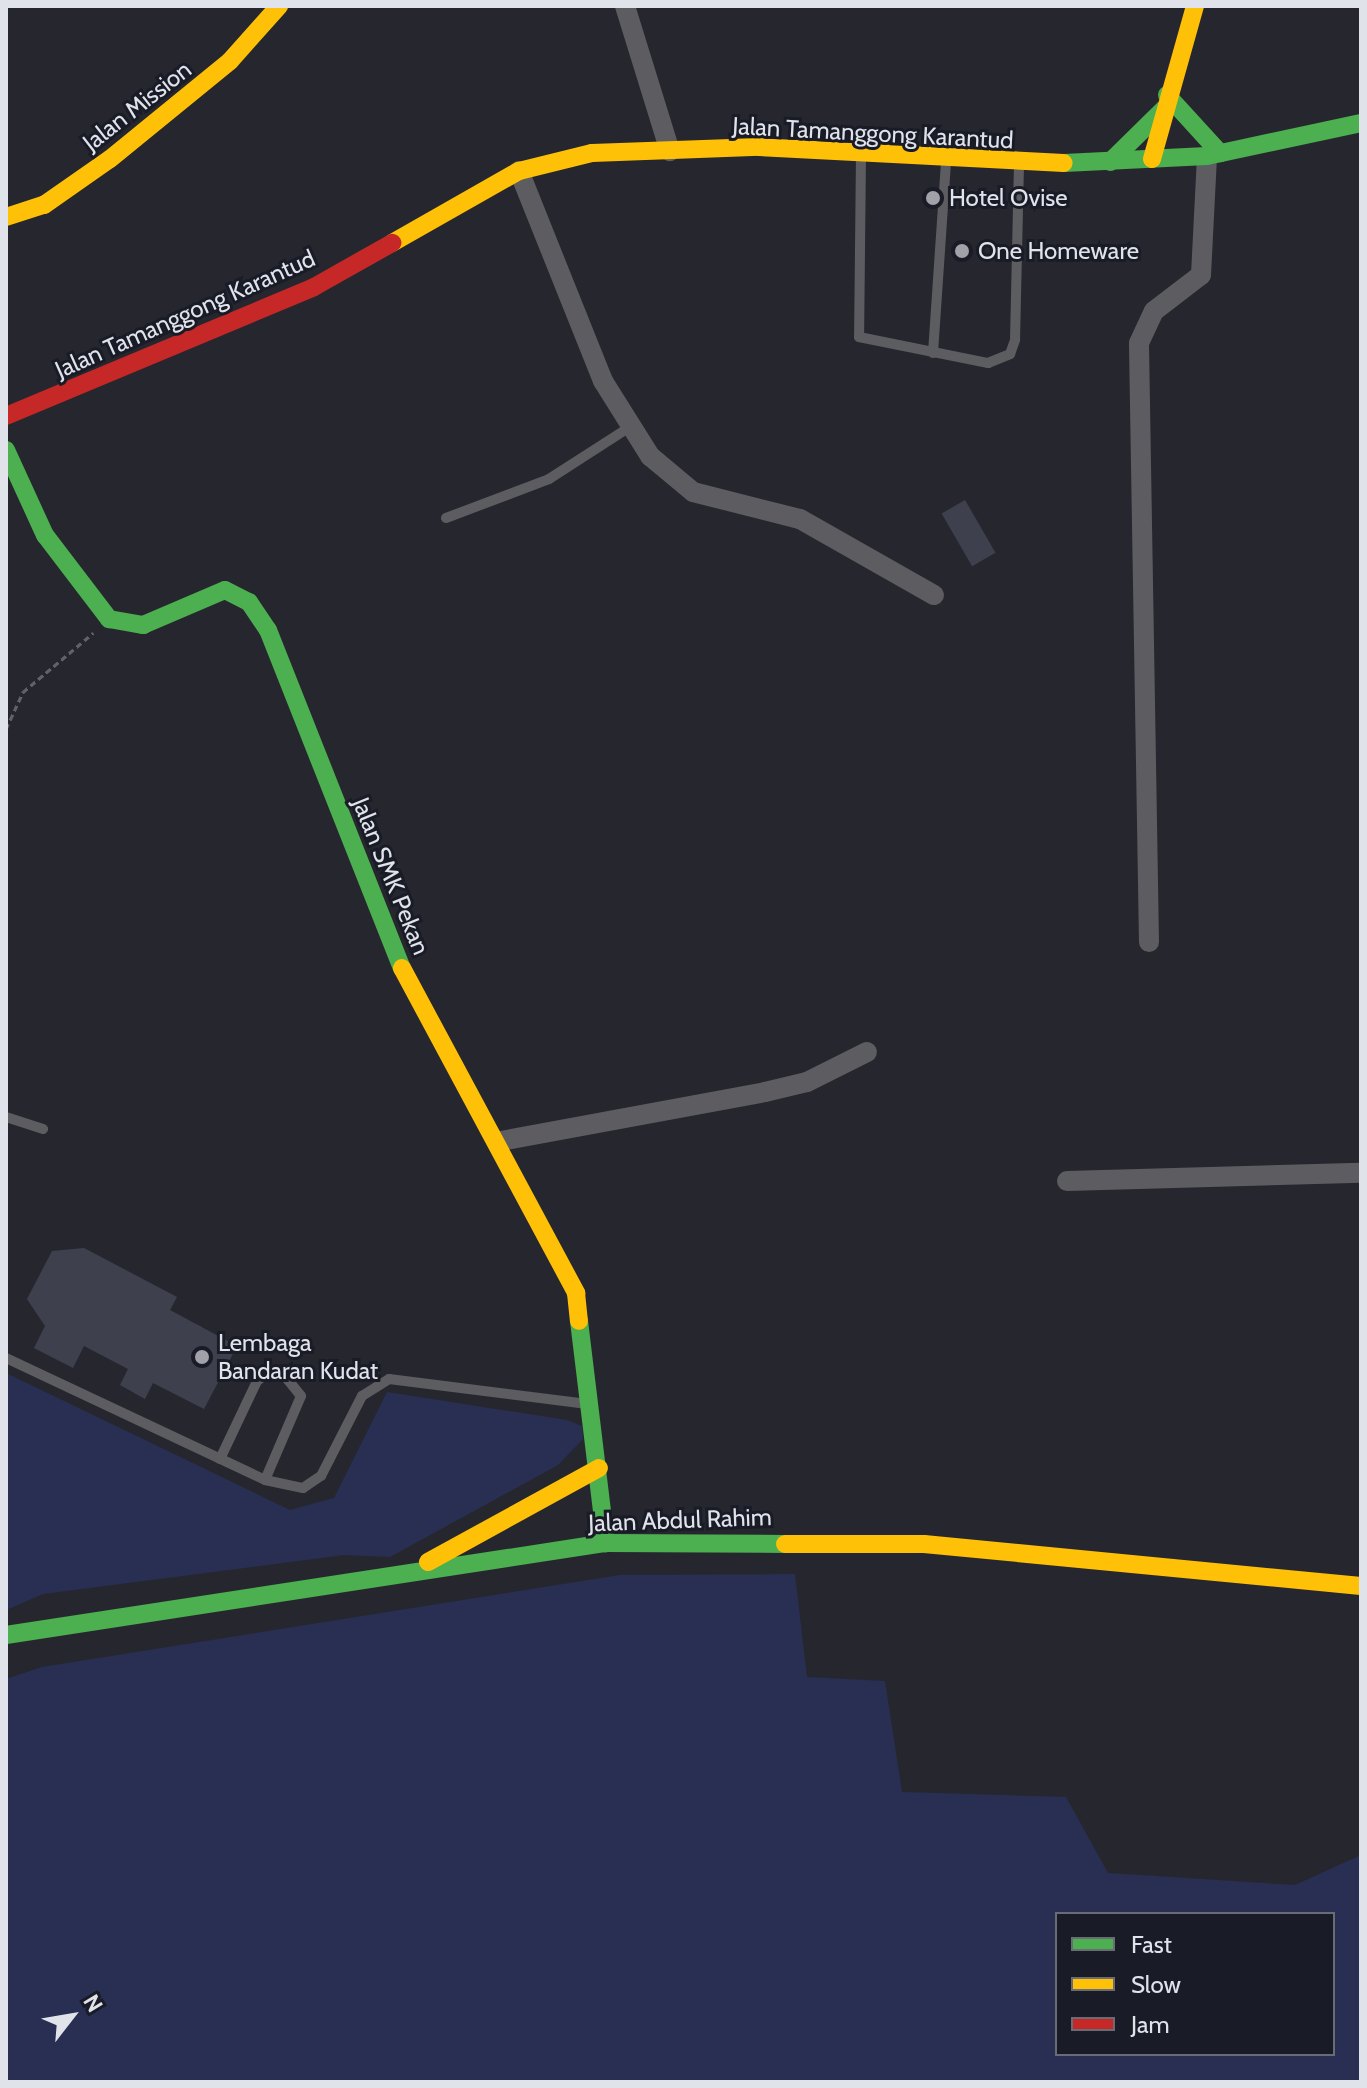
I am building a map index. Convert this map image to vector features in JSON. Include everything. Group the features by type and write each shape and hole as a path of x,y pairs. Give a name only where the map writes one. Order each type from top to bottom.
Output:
{"main road":[{"name":"Jalan Mission","path":"6,217 44,205 110,159 202,86 279,6"},
{"path":"1152,159 1195,6"},
{"path":"1166,102 1214,154"},
{"path":"1110,162 1166,102"},
{"name":"Jalan Tamanggong Karantud","path":"6,416 314,287 519,171 592,153 861,152 1019,165 1110,162 1214,154 1361,123"},
{"path":"6,450 45,535 109,619"},
{"name":"Jalan SMK Pekan","path":"109,619 143,625 225,590 249,602 279,657 386,937 501,1141 576,1293 593,1405 606,1543"},
{"path":"414,1571 599,1468"},
{"name":"Jalan Abdul Rahim","path":"6,1635 606,1543 924,1544 1361,1586"}],"street":[{"path":"625,6 670,151"},
{"path":"1149,942 1139,343 1154,311 1201,275 1214,154"},
{"path":"519,171 628,428 693,492 800,519 934,595"},
{"path":"501,1141 807,1082 867,1052"},
{"path":"1067,1181 1361,1173"}],"lane":[{"path":"861,152 856,329 868,343 988,363 1010,354 1019,165"},
{"path":"933,353 946,161"},
{"path":"446,518 549,479 628,428"},
{"path":"6,1117 43,1129"},
{"path":"6,1358 265,1480 303,1488 316,1483 362,1396 389,1379 593,1405"},
{"path":"220,1459 257,1381 270,1372 284,1375 301,1396 265,1480"}],"path":[{"path":"6,729 23,692 109,619"}],"shaded area":[{"path":"6,1373 290,1510 334,1498 387,1392 567,1420 582,1426 583,1439 558,1465 390,1557 344,1555 43,1594 6,1610"},
{"path":"795,1574 807,1677 885,1681 902,1792 1066,1797 1108,1873 1295,1885 1361,1855 1361,2082 6,2082 6,1679 42,1667 620,1575"}],"building":[{"path":"965,500 996,553 972,566 942,514"},
{"path":"84,1248 177,1297 170,1310 237,1346 204,1409 153,1383 145,1399 120,1385 128,1369 84,1346 73,1368 34,1348 45,1326 27,1299 52,1251"}],"traffic: fast":[{"path":"1167,95 1220,153"},
{"path":"1110,162 1164,109"},
{"path":"1064,163 1207,156 1361,123"},
{"path":"6,450 45,535 109,619 143,625 225,590 249,602 268,630 402,968"},
{"path":"579,1321 606,1543"},
{"path":"6,1635 606,1543 785,1544"}],"traffic: slow":[{"path":"6,217 44,205 110,159 230,61 279,6"},
{"path":"1152,159 1195,6"},
{"path":"392,243 519,171 592,153 759,147 1064,163"},
{"path":"402,968 576,1293 579,1321"},
{"path":"428,1562 599,1468"},
{"path":"785,1544 924,1544 1361,1586"}],"traffic: jam":[{"path":"6,416 314,287 392,243"}],"place":[{"name":"Hotel Ovise","path":"933,198"},
{"name":"One Homeware","path":"962,251"},
{"name":"Lembaga Bandaran Kudat","path":"202,1357"}]}
